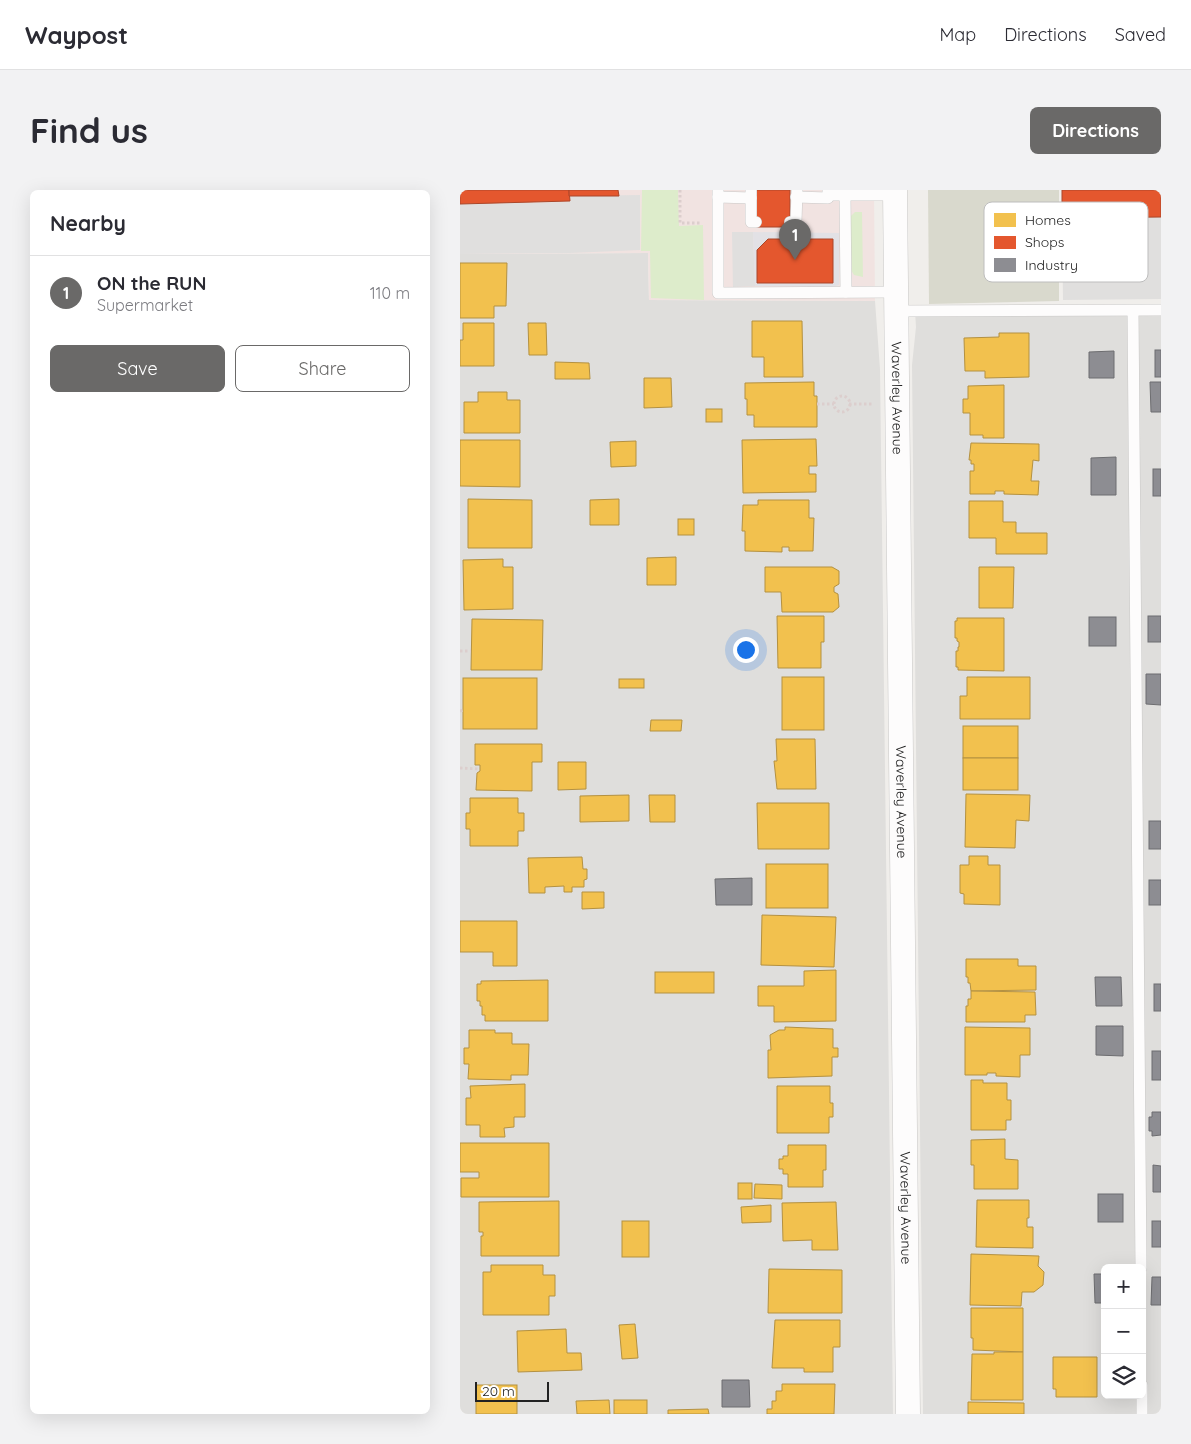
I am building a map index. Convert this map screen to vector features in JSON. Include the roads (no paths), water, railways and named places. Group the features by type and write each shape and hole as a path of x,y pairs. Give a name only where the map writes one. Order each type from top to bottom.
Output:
{"street":[{"name":"Waverley Avenue","path":"895,192 908,1414"}],"lane":[{"path":"790,222 796,222 794,196 828,198 828,192 845,195 895,192"},
{"path":"756,222 751,222 752,196 718,194 718,293 846,292 896,301 1133,311 1161,310"},
{"path":"845,195 846,292"},
{"path":"1133,311 1141,1264"},
{"path":"1142,1399 1142,1414"}],"place":[{"name":"ON the RUN","path":"795,260"}]}
